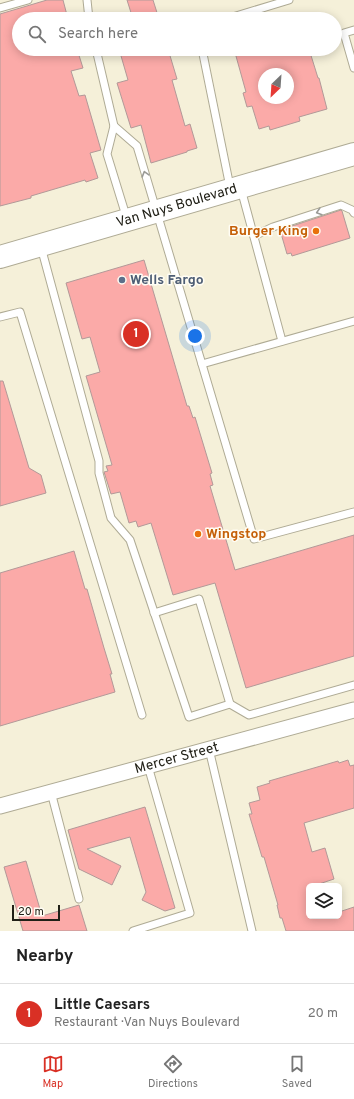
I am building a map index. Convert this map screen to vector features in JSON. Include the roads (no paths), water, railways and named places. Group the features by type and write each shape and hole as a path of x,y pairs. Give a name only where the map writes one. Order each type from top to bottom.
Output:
{"main road":[{"name":"Van Nuys Boulevard","path":"0,257 354,154"}],"street":[{"name":"Mercer Street","path":"0,806 354,710"}],"lane":[{"path":"0,8 28,0"},
{"path":"87,0 88,12"},
{"path":"249,12 289,0"},
{"path":"354,30 344,33 354,68"},
{"path":"98,56 114,126 107,154 127,220"},
{"path":"204,56 236,188 254,236 282,341"},
{"path":"114,126 137,146 254,539 354,512"},
{"path":"254,236 273,227 341,205 352,210 354,213"},
{"path":"41,245 99,461 99,474 111,518 130,540 189,717 230,704"},
{"path":"0,317 20,312 142,714"},
{"path":"202,364 354,321"},
{"path":"154,613 199,599 230,704 249,715 354,685"},
{"path":"209,750 252,931"},
{"path":"133,931 190,913 148,766"},
{"path":"51,792 79,899"}],"place":[{"name":"Burger King","path":"316,231"},
{"name":"Wells Fargo","path":"122,280"},
{"name":"Little Caesars","path":"136,334"},
{"name":"Wingstop","path":"198,534"}]}
